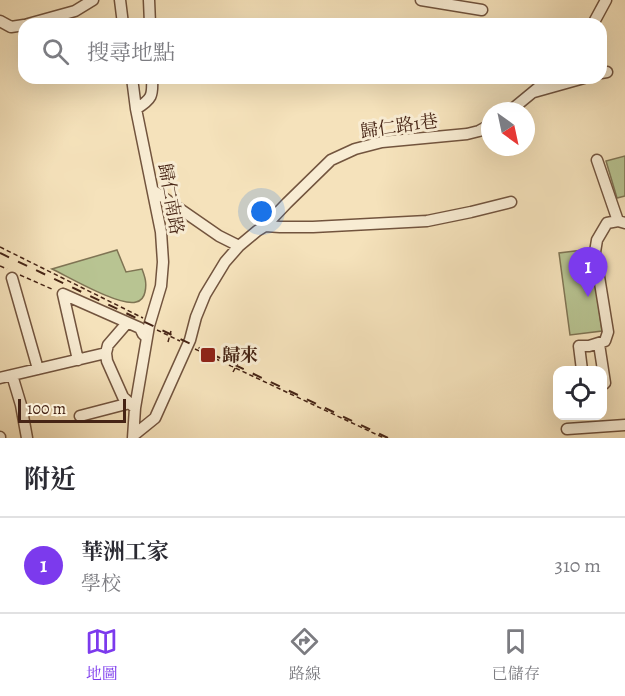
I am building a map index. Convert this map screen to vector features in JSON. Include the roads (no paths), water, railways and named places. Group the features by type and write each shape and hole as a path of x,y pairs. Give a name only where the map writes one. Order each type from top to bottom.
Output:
{"street":[{"path":"49,18 75,11 93,0"},
{"path":"120,0 122,18"},
{"path":"149,0 150,18"},
{"path":"422,0 482,10"},
{"path":"596,18 606,0"},
{"path":"0,21 11,27 18,26"},
{"name":"歸仁南路","path":"133,84 154,191 162,239 163,262 161,286 132,406 134,437"},
{"path":"136,109 149,101 153,91 152,84"},
{"path":"521,102 543,84"},
{"path":"534,92 563,84"},
{"name":"歸仁路1巷","path":"134,437 154,418 189,343 205,295 225,262 239,246 265,226 331,160 355,149 382,142 467,134 481,130"},
{"path":"582,366 579,346 599,344 605,341 608,332 595,252 597,240 607,223 621,222 597,160"},
{"path":"154,191 219,236 239,246"},
{"path":"265,226 313,227 427,220 511,202"},
{"path":"11,274 38,369"},
{"path":"78,360 63,294 140,328 147,339"},
{"path":"127,323 108,345 106,353 116,383 123,397 132,406"},
{"path":"599,344 602,366"},
{"path":"0,378 106,353"},
{"path":"12,375 21,405 27,438"},
{"path":"80,416 132,406"},
{"path":"567,429 625,425"}],"railway":[{"path":"0,253 388,438"}],"place":[{"name":"華洲工家","path":"588,297"},
{"name":"歸來","path":"208,355"}]}
